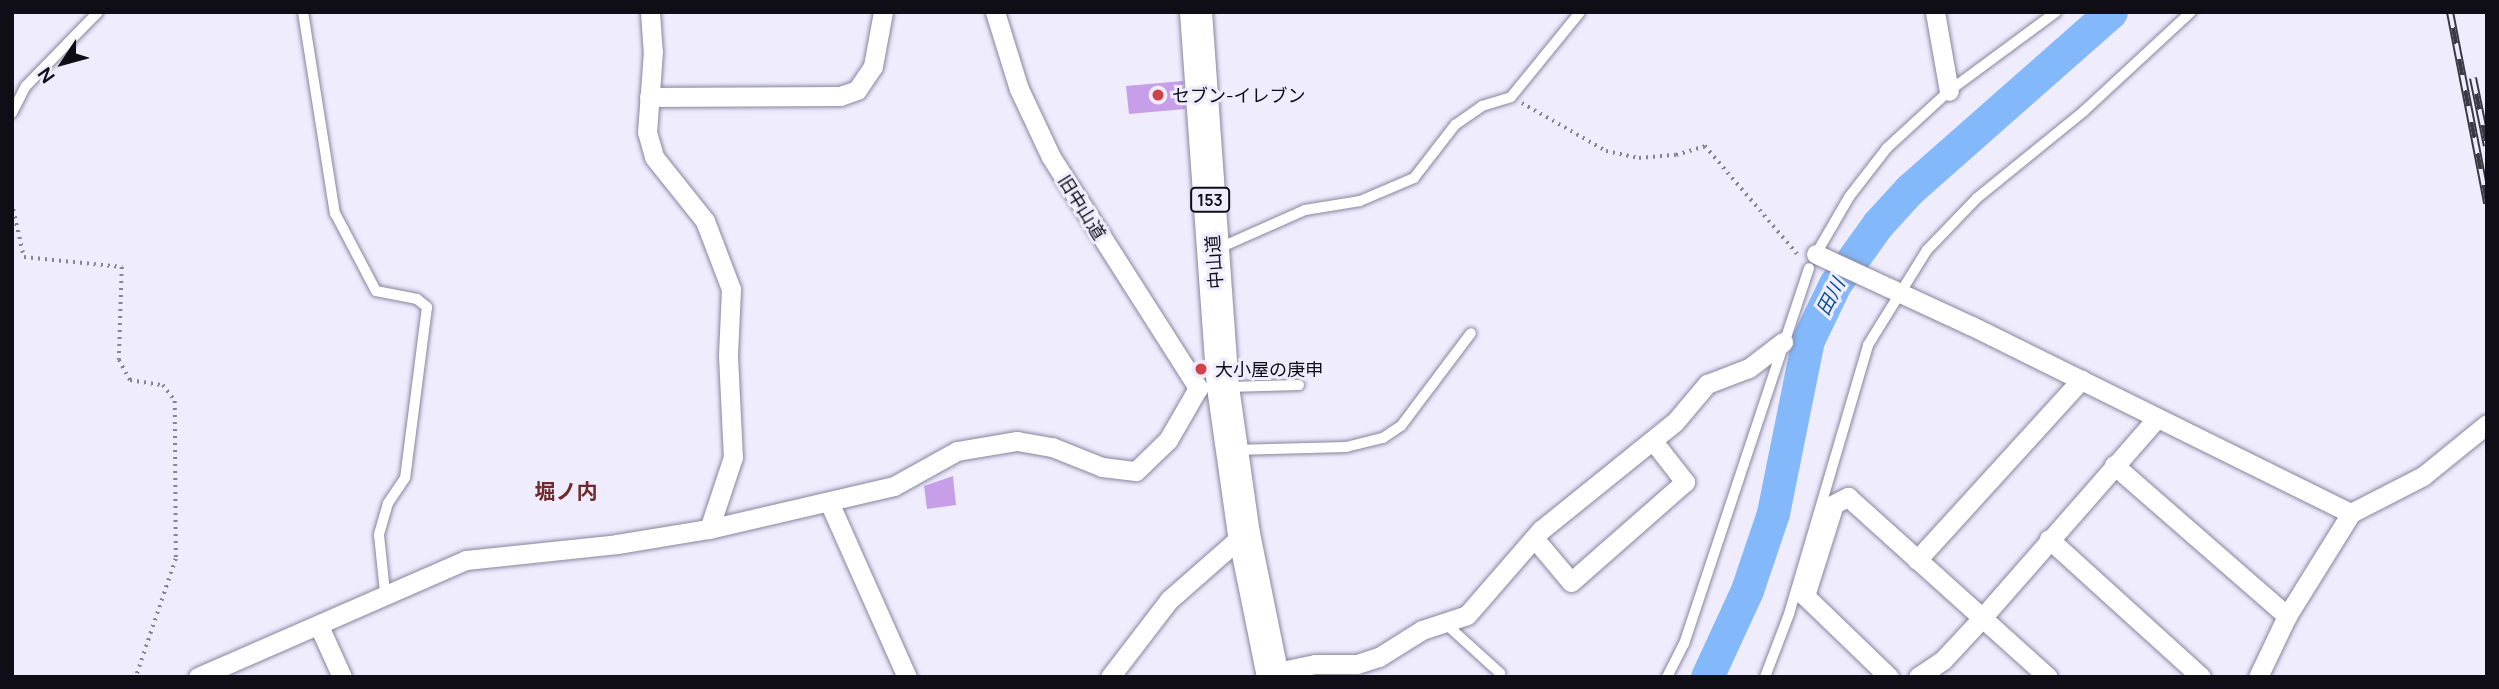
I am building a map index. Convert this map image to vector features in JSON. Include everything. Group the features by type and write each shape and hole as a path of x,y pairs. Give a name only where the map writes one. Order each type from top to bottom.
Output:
{"highway":[{"name":"中山道","path":"1196,12 1214,251 1210,387 1230,450 1273,675"}],"street":[{"path":"650,12 653,51 646,132 654,157 705,221 731,289 728,356 733,457 709,529"},
{"path":"649,97 849,93 865,82 873,66 883,12"},
{"name":"旧中山道","path":"995,12 1019,89 1046,147 1210,387"},
{"path":"1935,12 1949,91"},
{"path":"1816,260 1899,294 2081,380 2351,513"},
{"path":"1273,675 1315,664 1340,672 1378,657 1422,630 1447,625 1467,615 1534,538 1675,422 1707,384 1749,368 1783,342"},
{"path":"1917,560 2081,380"},
{"path":"198,677 319,626 386,592 466,560 617,544 709,529 894,486 957,451 1017,441 1052,447 1102,467 1136,471 1168,440 1210,387"},
{"path":"1918,677 1943,660 1982,618 2157,418"},
{"path":"2258,677 2287,616 2351,513 2423,476 2487,424"},
{"path":"1534,538 1571,582 1685,482 1653,441"},
{"path":"2114,466 2287,616"},
{"path":"1889,677 1805,596 1834,504 1848,497 2048,677"},
{"path":"829,502 907,677"},
{"path":"1110,677 1169,600 1244,534"},
{"path":"2049,540 2201,677"},
{"path":"319,626 342,677"}],"lane":[{"path":"12,113 26,86 99,12"},
{"path":"303,12 335,213 376,290 417,299 427,307 405,478 388,503 379,536 386,592"},
{"path":"1214,251 1306,210 1360,201 1414,178 1455,125 1482,106 1511,97 1580,12"},
{"path":"1667,677 1685,644 1783,342 1816,260 1849,197 1888,148 1949,91 2056,12"},
{"path":"1765,677 1790,614 1868,345 1927,250 1968,207 2084,111 2191,12"},
{"path":"1230,450 1346,447 1383,438 1401,426 1471,333"},
{"path":"1210,387 1300,385"},
{"path":"1447,625 1500,673"}],"path":[{"path":"1511,97 1605,151 1639,158 1676,155 1705,146 1816,260"},
{"path":"12,154 12,165"},
{"path":"12,203 24,257 122,267 119,360 130,380 163,385 175,401 176,559 136,677"}],"building":[{"path":"1183,81 1185,109 1129,114 1126,86"},
{"path":"953,476 956,505 927,509 924,486"}],"waterway":[{"name":"田川","path":"1707,677 1747,590 1773,513 1808,340 1835,284 1878,224 1909,190 2111,12"}],"railway":[{"path":"2450,12 2487,203"},
{"path":"2473,78 2487,146"}],"place":[{"name":"セブン-イレブン","path":"1158,95"},
{"name":"大小屋の庚申","path":"1201,369"}],"district":[{"name":"堀ノ内","path":"566,491"}]}
